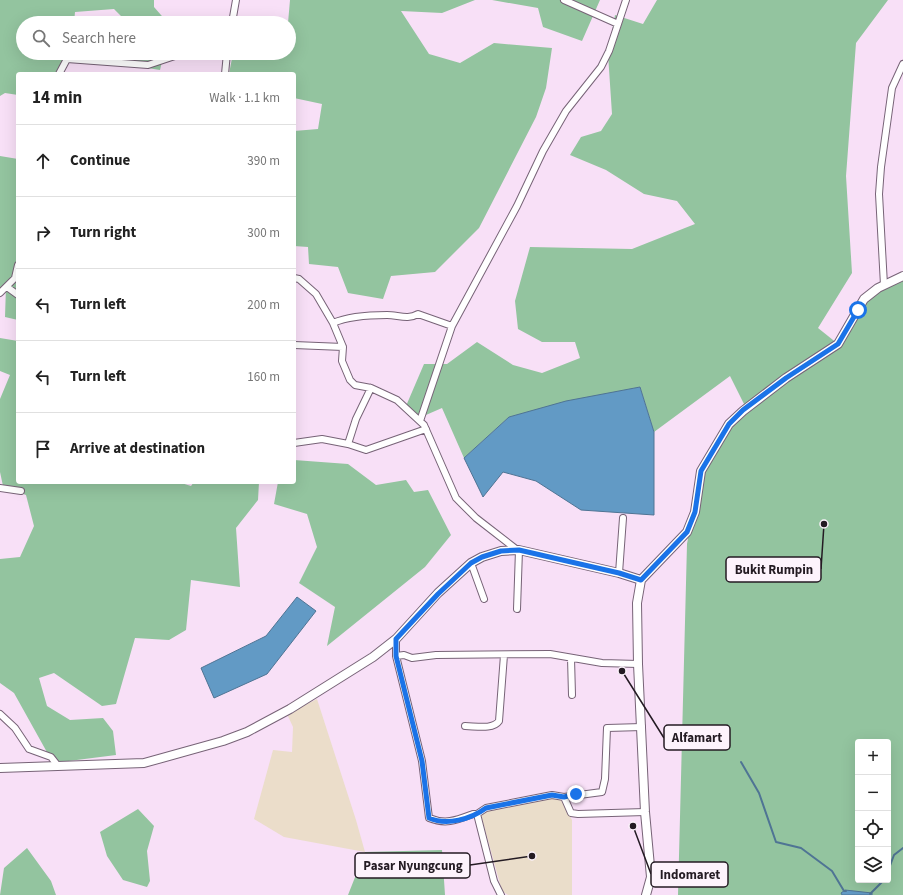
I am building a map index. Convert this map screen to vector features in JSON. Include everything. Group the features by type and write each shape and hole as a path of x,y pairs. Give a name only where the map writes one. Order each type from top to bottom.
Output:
{"main road":[{"path":"646,895 651,877 645,812 638,664 637,603 641,580 687,532 695,512 701,471 729,424 743,410 786,378 838,344 864,299 884,285 903,276"},
{"path":"0,768 144,763 223,741 247,732 290,710 373,658 396,639 438,594 471,563 482,557 501,551 517,550 619,573 641,580"}],"street":[{"path":"233,16 236,0"},
{"path":"564,0 618,24"},
{"path":"420,421 452,326 517,206 543,151 566,111 601,67 609,51 626,0"},
{"path":"60,72 67,60"},
{"path":"81,60 148,65 163,60"},
{"path":"225,72 226,60"},
{"path":"884,285 879,194 881,167 892,88 903,64"},
{"path":"0,293 15,278 16,274"},
{"path":"296,278 299,279 316,294 333,323 343,346 342,361 350,380 355,385 371,388 396,400 424,425 456,498 476,518 517,550 518,609"},
{"path":"7,287 16,294"},
{"path":"333,323 342,319 387,315 411,318 418,314 452,326"},
{"path":"296,345 343,346"},
{"path":"348,444 356,419 371,388"},
{"path":"296,444 322,440 348,444 366,450 426,429"},
{"path":"0,488 21,491"},
{"path":"619,573 623,518"},
{"path":"471,563 484,599"},
{"path":"396,639 396,656 422,761 429,818 439,823 450,822 477,814 486,808 552,795 564,797 602,792 605,779 607,728 642,726"},
{"path":"396,656 404,655 412,658 436,655 550,654 602,663 638,664"},
{"path":"465,726 492,726 497,724 499,721 504,655"},
{"path":"571,658 572,695"},
{"path":"0,714 15,728 29,749 51,757 58,766"},
{"path":"564,797 571,813 645,812"},
{"path":"477,814 494,881 501,895"}],"shaded area":[{"path":"317,699 365,852 284,837 254,819 273,750 292,752 293,727 287,714"},
{"path":"560,798 572,820 572,895 508,895 502,891 480,812 516,803"}],"green space":[{"path":"0,0 154,0 154,7 162,16 121,16 114,9 75,12 75,16 16,16 16,60 68,60 61,72 16,72 16,95 5,93 0,96"},
{"path":"290,0 475,0 442,13 401,11 429,54 460,63 494,43 552,48 546,88 536,117 479,228 435,272 391,276 383,299 348,293 338,267 309,264 308,247 296,246 296,131 318,129 322,104 296,98 296,72 229,72 232,60 296,60 296,16 289,16"},
{"path":"492,0 600,0 582,41 543,27 538,8"},
{"path":"657,0 888,0 856,43 846,176 852,273 818,328 838,344 858,310 878,288 903,276 903,895 678,895 687,544 697,489 711,447 744,404 730,376 654,432 640,387 509,417 464,458 442,408 419,418 406,406 424,364 447,364 477,342 513,365 542,373 580,358 575,342 542,342 518,329 515,301 530,247 632,249 695,224 677,201 644,194 606,170 570,155 581,137 601,131 612,114 608,54 615,15 643,24"},
{"path":"124,60 162,60 160,70 123,64"},
{"path":"0,156 16,159 16,320 5,317 6,287 0,288"},
{"path":"0,338 16,341 16,484 184,484 191,486 192,484 259,484 258,500 236,528 240,587 191,580 186,630 169,640 135,638 116,704 102,706 54,673 39,678 47,706 70,720 103,718 113,731 116,755 53,763 14,693 0,683 0,559 20,557 34,526 26,495 3,486 0,472 0,399 10,375 0,371"},
{"path":"296,460 348,464 376,485 406,480 414,492 428,490 451,535 425,567 327,646 335,607 299,583 317,547 307,514 274,504 278,484 296,484"},
{"path":"138,809 154,826 147,851 150,881 147,887 123,880 107,856 100,832"},
{"path":"27,848 51,881 56,895 0,895 4,868"},
{"path":"442,850 445,895 348,895 365,852"}],"water":[{"path":"640,387 654,432 654,515 581,510 536,481 503,472 483,497 464,458 509,417 566,401"},
{"path":"297,597 316,611 267,674 214,698 201,668 266,636"},
{"path":"845,890 872,893 872,895 842,895 841,893"}],"waterway":[{"path":"741,762 759,793 776,842 801,848 832,871 844,891 846,891"},
{"path":"891,863 894,855 903,848"},
{"path":"870,894 881,883"}],"place":[{"name":"Bukit Rumpin","path":"824,524"},
{"name":"Alfamart","path":"622,671"},
{"name":"Indomaret","path":"633,826"},
{"name":"Pasar Nyungcung","path":"532,856"}],"route":[{"path":"576,794 564,797 552,795 486,808 477,814 450,822 439,823 429,818 422,761 396,656 396,639 438,594 471,563 482,557 501,551 516,549 619,573 641,580 687,532 695,512 698,481 701,471 729,424 743,410 786,378 838,344 858,310"}]}
